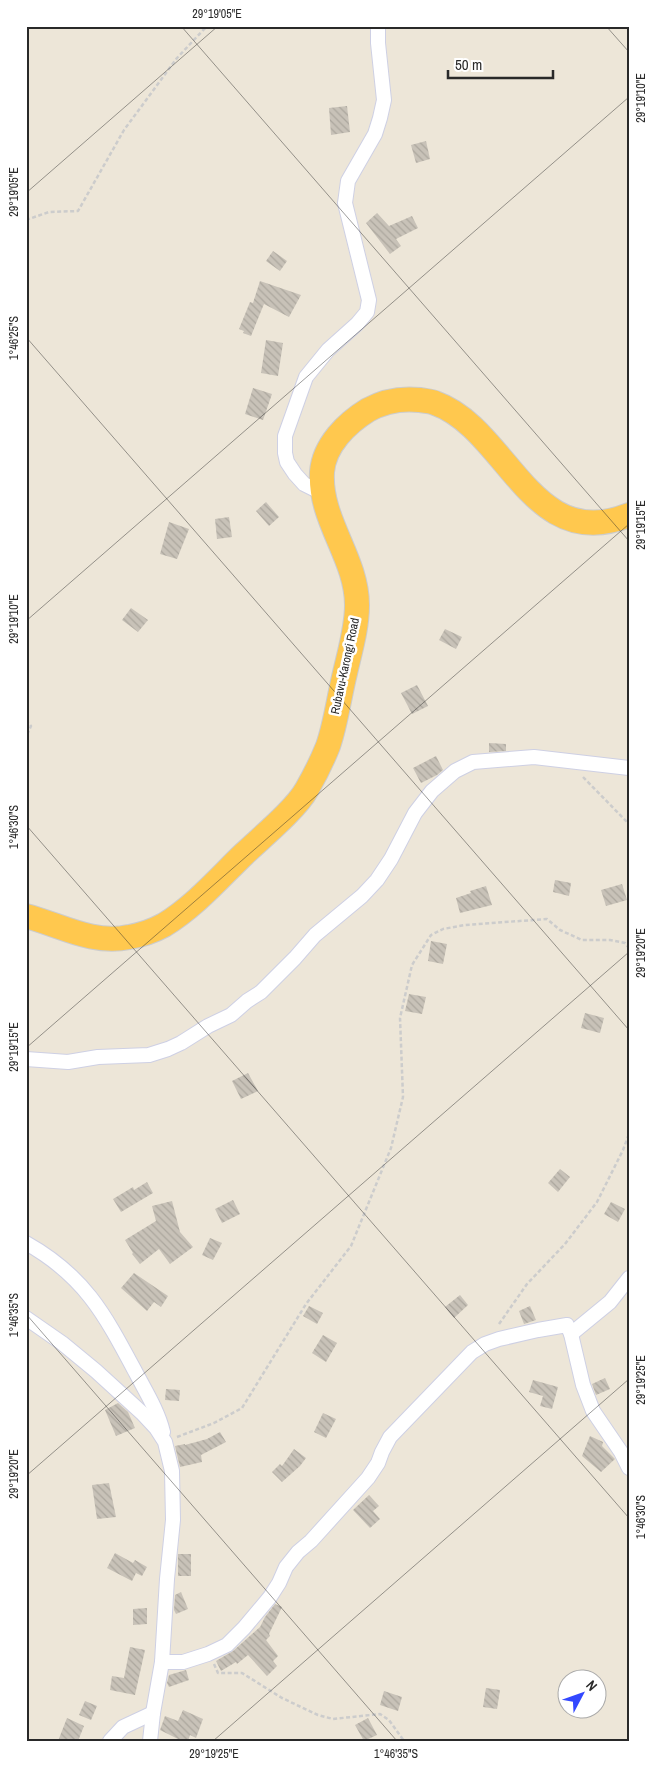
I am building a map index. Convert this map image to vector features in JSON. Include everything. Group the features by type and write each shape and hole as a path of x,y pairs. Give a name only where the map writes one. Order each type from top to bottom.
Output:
{"highway":[{"name":"Rubavu-Karongi Road","path":"26,916 82,935 109,939 127,938 149,932 166,924 212,886 305,793 329,743 355,628 357,605 355,581 337,538 324,494 322,469 328,452 344,427 370,409 395,400 412,399 435,403 461,416 477,431 516,478 555,513 573,520 590,523 605,522 629,515"}],"street":[{"path":"324,494 304,484 287,462 285,453 286,436 306,377 328,350 357,324 367,312 369,300 344,203 348,181 375,134 384,100 378,26"},
{"path":"26,1059 68,1062 98,1057 149,1055 168,1050 230,1015 261,992 315,935 362,896 378,880 415,813 432,791 455,771 473,762 534,757 629,768"},
{"path":"26,1243 56,1261 79,1282 103,1313 161,1423 172,1471 173,1520 162,1662 150,1741"},
{"path":"572,1334 610,1302 629,1278"},
{"path":"26,1318 62,1342 96,1371 142,1413 156,1428 165,1442"},
{"path":"162,1662 183,1662 208,1654 227,1645 270,1597 286,1567 298,1552 311,1541 368,1478 378,1464 390,1437 472,1352 485,1344 538,1330 567,1325 572,1334 583,1385 593,1411 621,1452 629,1468"},
{"path":"110,1741 123,1727 153,1714"}],"path":[{"path":"26,220 49,212 78,211 124,130 177,58 208,26"},
{"path":"26,720 31,726 26,737"},
{"path":"566,760 629,824"},
{"path":"165,1442 214,1423 242,1408 306,1304 351,1246 391,1148 404,1097 400,1018 412,965 430,935 443,928 547,919 560,930 582,940 610,940 625,943 629,948"},
{"path":"485,1344 526,1284 565,1244 597,1202 629,1134"},
{"path":"208,1654 218,1673 242,1672 282,1698 318,1715 333,1719 380,1714 389,1720 404,1741"}],"building":[{"path":"347,106 350,132 331,135 329,108"},
{"path":"426,141 430,159 416,163 411,145"},
{"path":"377,213 389,226 412,216 418,228 396,239 401,246 390,254 366,223"},
{"path":"273,251 287,261 280,271 266,261"},
{"path":"260,281 301,295 289,317 264,304 251,336 239,329 250,302 253,303"},
{"path":"266,340 283,343 278,376 261,373"},
{"path":"253,388 272,394 263,420 245,414"},
{"path":"266,502 279,517 269,526 256,511"},
{"path":"229,517 232,537 217,539 215,519"},
{"path":"169,522 189,529 177,559 160,554"},
{"path":"131,608 148,620 138,632 122,620"},
{"path":"445,629 462,637 456,649 439,640"},
{"path":"417,685 428,706 412,714 401,693"},
{"path":"489,743 506,744 506,751 489,752"},
{"path":"436,756 443,770 421,783 413,768"},
{"path":"555,880 571,883 569,896 553,892"},
{"path":"622,884 627,900 606,906 601,890"},
{"path":"486,886 492,905 460,913 456,898"},
{"path":"431,941 447,944 443,964 428,961"},
{"path":"409,994 426,997 422,1014 405,1011"},
{"path":"585,1013 604,1018 600,1033 581,1028"},
{"path":"248,1073 258,1091 241,1099 232,1081"},
{"path":"560,1169 570,1177 558,1192 548,1183"},
{"path":"147,1182 153,1193 121,1212 113,1199 133,1187 134,1190"},
{"path":"233,1200 240,1214 222,1223 215,1209"},
{"path":"172,1201 180,1232 193,1247 170,1264 159,1249 140,1264 125,1240 156,1221 152,1206"},
{"path":"611,1202 625,1209 618,1222 604,1214"},
{"path":"210,1238 222,1243 213,1260 202,1255"},
{"path":"134,1273 168,1296 161,1307 154,1302 147,1311 121,1288"},
{"path":"460,1295 468,1305 454,1318 445,1307"},
{"path":"309,1306 323,1313 317,1324 303,1316"},
{"path":"530,1306 536,1320 524,1324 519,1311"},
{"path":"323,1335 337,1343 326,1362 312,1353"},
{"path":"605,1378 610,1389 596,1395 592,1384"},
{"path":"533,1380 558,1387 552,1409 540,1406 543,1396 529,1392"},
{"path":"166,1389 180,1390 179,1401 165,1400"},
{"path":"118,1403 128,1412 135,1428 116,1436 105,1410"},
{"path":"323,1413 336,1419 326,1438 314,1432"},
{"path":"220,1432 226,1442 201,1455 202,1462 180,1467 175,1446 207,1439"},
{"path":"590,1436 603,1442 602,1446 615,1459 601,1472 582,1456"},
{"path":"294,1449 306,1458 282,1482 272,1472 280,1464 282,1466"},
{"path":"109,1483 116,1517 97,1519 92,1485"},
{"path":"369,1495 379,1506 373,1511 380,1519 370,1528 353,1510"},
{"path":"115,1553 133,1563 135,1560 147,1567 142,1576 136,1573 132,1581 107,1568"},
{"path":"178,1554 191,1554 191,1576 178,1576"},
{"path":"181,1592 188,1609 176,1614 174,1610 175,1595"},
{"path":"275,1604 282,1607 269,1634 270,1636 266,1640 278,1656 273,1661 277,1666 267,1676 248,1655 237,1664 236,1662 221,1671 216,1661 233,1651 260,1627"},
{"path":"147,1608 147,1624 133,1625 133,1609"},
{"path":"130,1647 145,1650 135,1695 110,1690 112,1676 124,1678"},
{"path":"186,1670 189,1680 169,1687 167,1683 169,1675"},
{"path":"486,1688 500,1690 497,1709 483,1707"},
{"path":"384,1691 402,1697 398,1711 380,1705"},
{"path":"85,1701 97,1706 91,1720 79,1715"},
{"path":"183,1710 203,1719 196,1738 190,1735 188,1741 182,1741 160,1730 165,1716 178,1721"},
{"path":"67,1718 84,1726 78,1741 58,1741"},
{"path":"368,1718 377,1735 364,1741 355,1725"}]}
